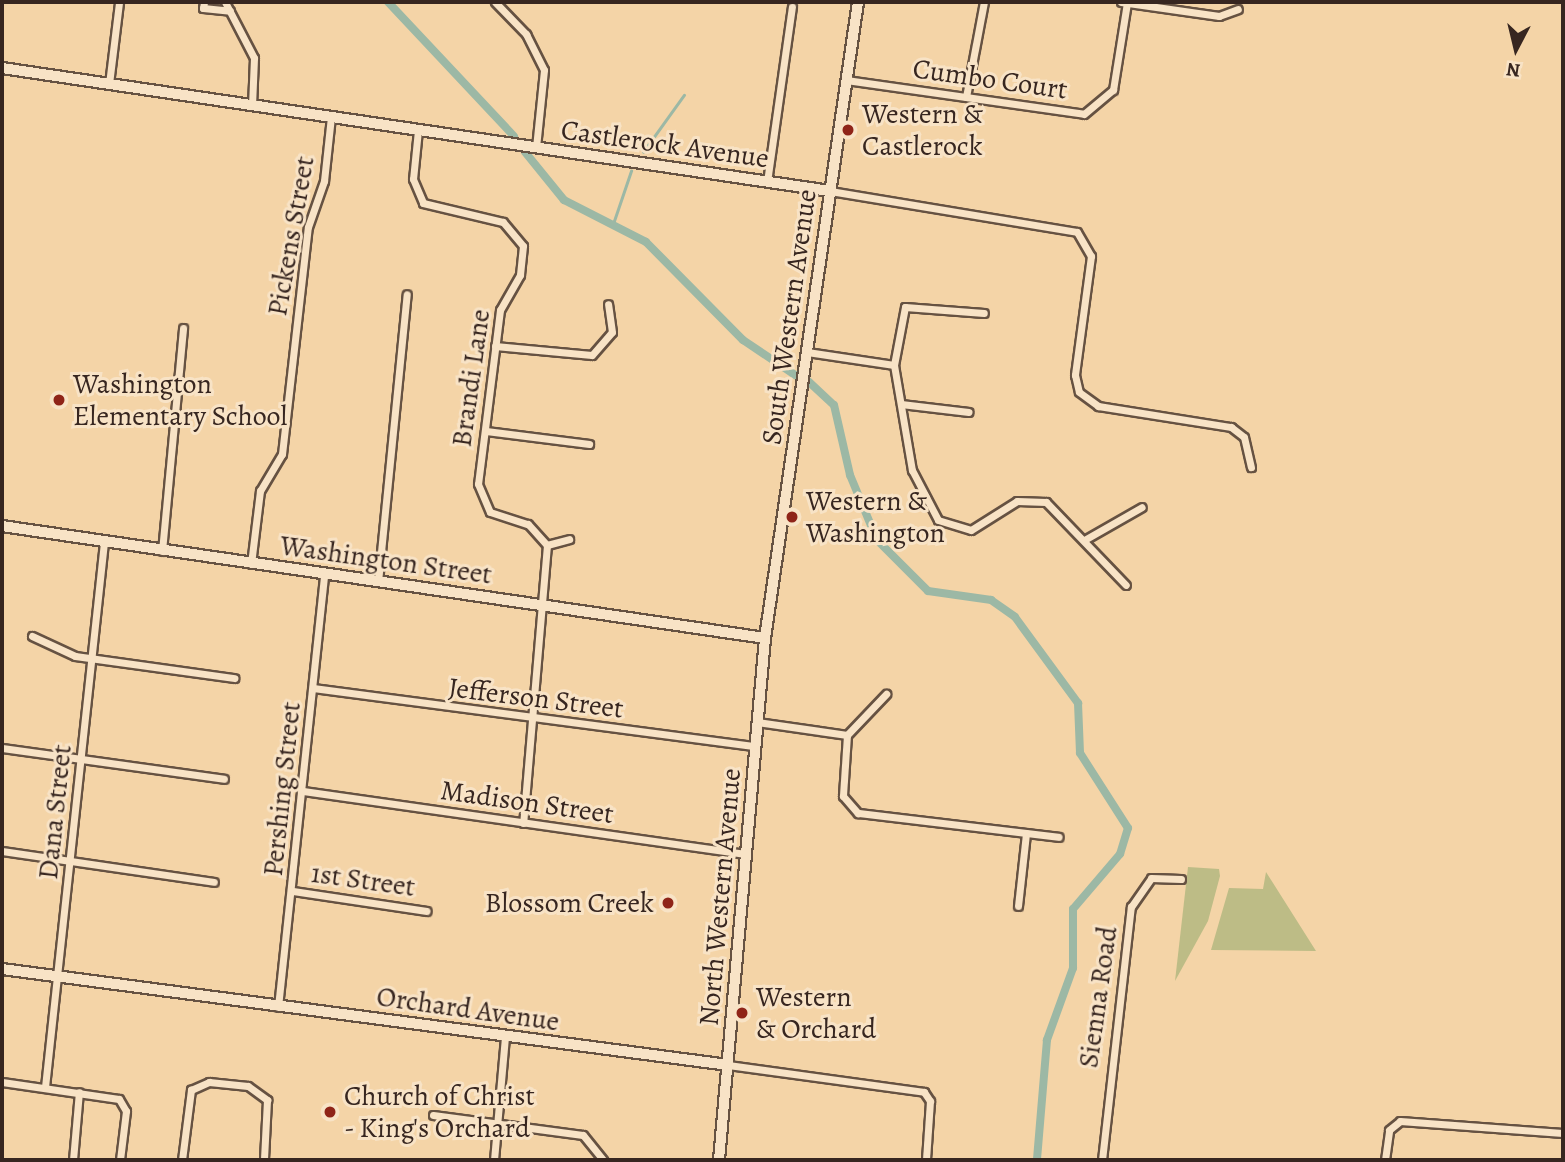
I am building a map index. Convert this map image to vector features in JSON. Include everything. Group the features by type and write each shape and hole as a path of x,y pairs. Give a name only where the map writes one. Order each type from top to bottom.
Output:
{"street":[{"path":"109,84 118,2"},
{"path":"204,2 203,8 230,10"},
{"path":"225,2 254,58 252,106"},
{"path":"495,2 526,34 544,70 536,148"},
{"name":"South Western Avenue","path":"765,638 858,2"},
{"path":"966,97 984,2"},
{"path":"1121,2 1219,16 1238,9"},
{"name":"Cumbo Court","path":"846,80 1084,114 1097,110 1113,90 1128,3"},
{"path":"767,182 792,7"},
{"name":"Castlerock Avenue","path":"2,68 830,191 1077,232 1091,256 1074,375 1079,392 1098,406 1231,427 1244,437 1251,467"},
{"name":"Pickens Street","path":"251,564 260,491 283,447 308,227 324,181 331,117"},
{"name":"Brandi Lane","path":"418,130 413,179 424,203 497,219 521,240 521,269 502,301 495,346 481,501 494,515 532,527 547,545"},
{"path":"378,582 407,293"},
{"path":"495,346 592,355 612,332 608,304"},
{"path":"984,313 905,307 894,365 917,489 938,520 955,529 979,528 1017,501 1038,500 1086,538 1126,585"},
{"path":"162,551 183,328"},
{"path":"807,352 894,365"},
{"path":"901,404 969,412"},
{"path":"486,431 589,444"},
{"path":"1086,538 1142,508"},
{"name":"Washington Street","path":"2,526 765,638"},
{"path":"523,823 534,720 547,545 569,539"},
{"name":"Dana Street","path":"46,1087 104,542"},
{"name":"Pershing Street","path":"278,1007 293,891 324,574"},
{"path":"32,636 93,657 234,678"},
{"name":"North Western Avenue","path":"719,1160 765,638"},
{"name":"Jefferson Street","path":"313,688 534,720 755,746"},
{"path":"886,694 847,735 843,796 858,813 1059,836"},
{"path":"757,722 847,735"},
{"path":"2,748 224,779"},
{"name":"Madison Street","path":"303,791 746,854"},
{"path":"1018,906 1026,833"},
{"path":"2,851 214,883"},
{"name":"Sienna Road","path":"1102,1160 1131,907 1142,883 1181,879"},
{"name":"1st Street","path":"293,891 427,911"},
{"name":"Orchard Avenue","path":"2,969 927,1093 926,1160"},
{"path":"494,1160 505,1037"},
{"path":"2,1082 79,1092 125,1105 120,1160"},
{"path":"182,1160 191,1090 209,1082 248,1086 267,1100 264,1160"},
{"path":"73,1160 79,1092"},
{"path":"433,1115 583,1136 603,1160"},
{"path":"1385,1160 1389,1130 1400,1121 1563,1133"}],"shaded area":[{"path":"1188,867 1219,869 1220,876 1208,921 1175,981"},
{"path":"1266,872 1316,951 1211,950 1229,888 1263,889"}],"waterway":[{"path":"388,2 514,136"},
{"path":"643,152 684,95"},
{"path":"525,152 564,200 646,242 743,340 795,375"},
{"path":"613,224 631,171"},
{"path":"808,381 834,405 850,475 877,540 928,591 991,600 1015,617 1078,703 1080,753 1128,828 1120,854 1073,909 1073,968 1047,1040 1037,1160"}],"place":[{"name":"Western & Castlerock","path":"848,130"},
{"name":"Washington Elementary School","path":"59,400"},
{"name":"Western & Washington","path":"792,517"},
{"name":"Blossom Creek","path":"668,903"},
{"name":"Western & Orchard","path":"742,1013"},
{"name":"Church of Christ - King's Orchard","path":"330,1112"}]}
